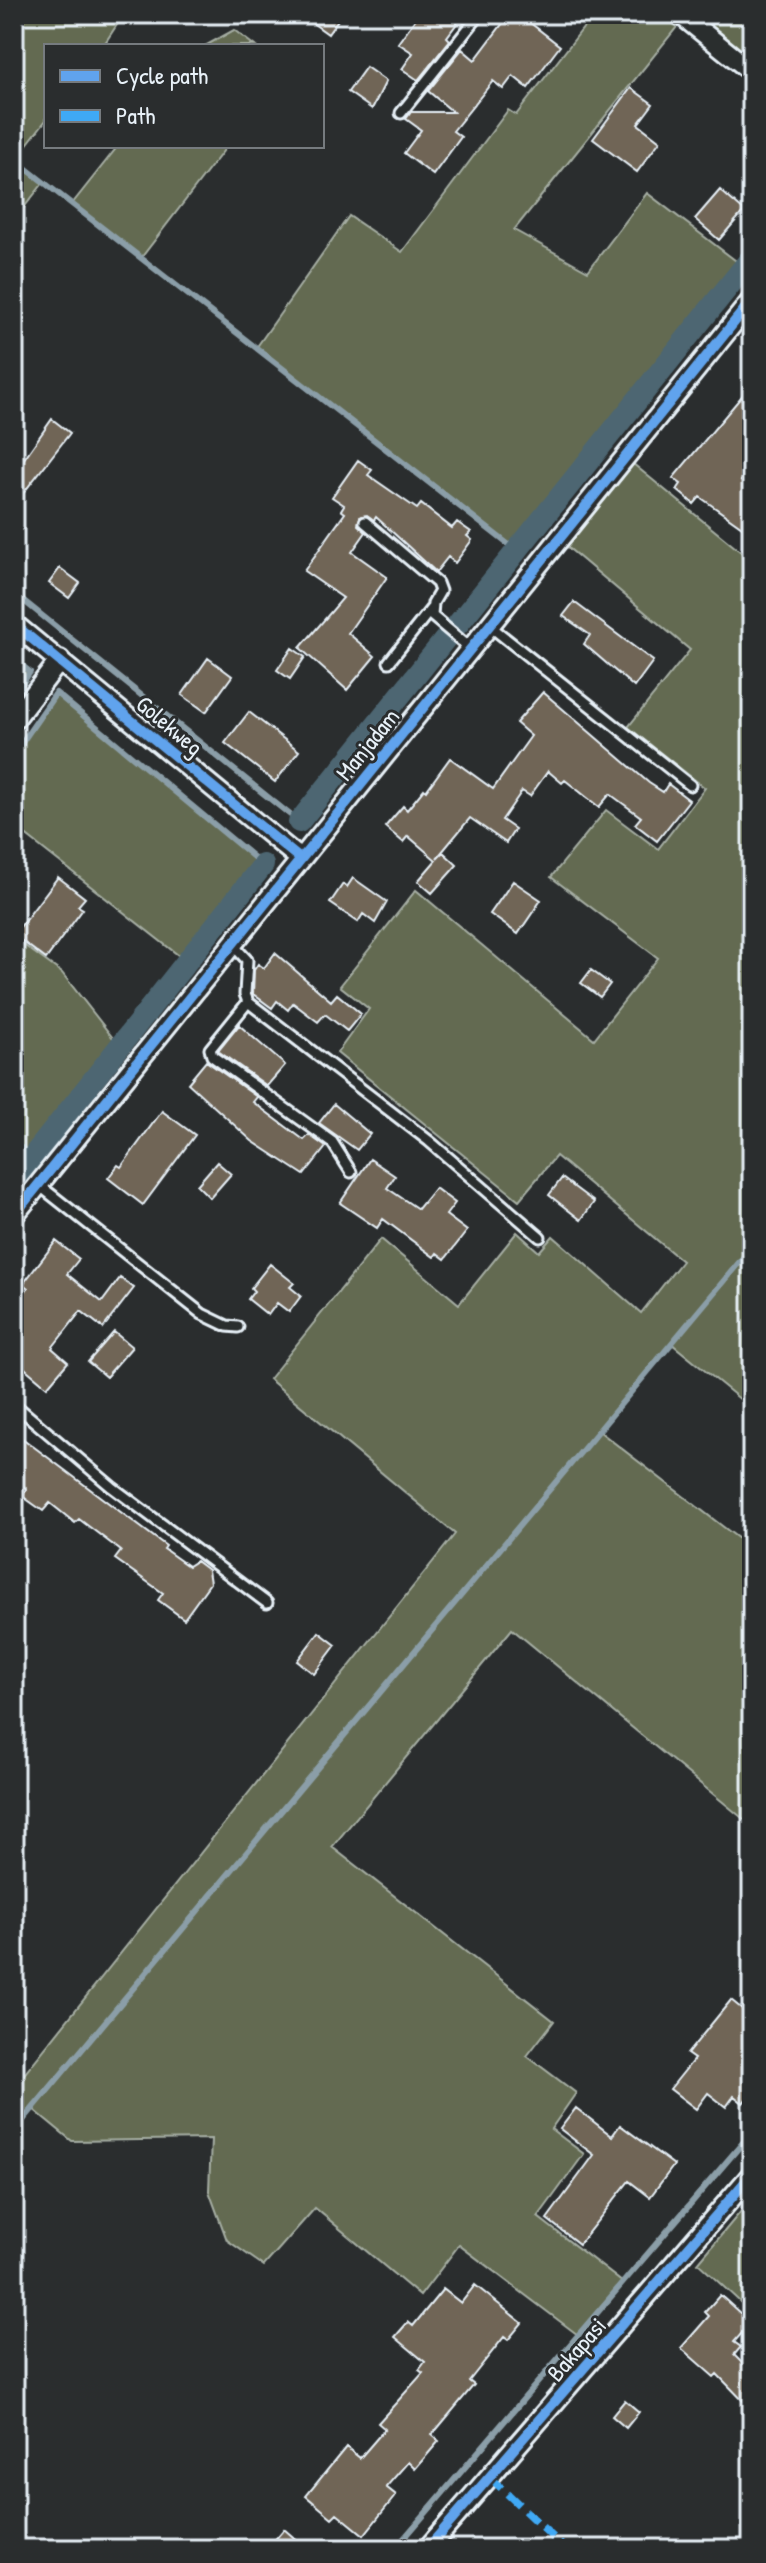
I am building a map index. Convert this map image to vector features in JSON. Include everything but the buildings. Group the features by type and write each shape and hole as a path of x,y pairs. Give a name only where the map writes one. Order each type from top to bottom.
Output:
{"street":[{"path":"680,14 752,72"},
{"name":"Manjadam","path":"14,1215 752,300"},
{"name":"Golekweg","path":"14,624 299,858"},
{"path":"14,720 60,660"},
{"name":"Bakapasi","path":"427,2549 752,2174"}],"lane":[{"path":"401,113 480,14"},
{"path":"365,522 437,583 440,591 431,609 389,662"},
{"path":"431,609 432,616 471,649"},
{"path":"490,626 690,785"},
{"path":"232,944 247,960 245,994 248,1002 429,1141 540,1237"},
{"path":"248,1002 215,1041 210,1049 212,1056 332,1142 351,1172"},
{"path":"39,1185 202,1314 227,1326 238,1327"},
{"path":"14,1404 112,1487 267,1603"}],"green space":[{"path":"15,14 124,14 104,44 44,44 44,123 15,160 44,182 14,220"},
{"path":"594,14 661,14 677,27 514,230 588,271 647,193 744,267 518,552 256,348 349,216 402,252 508,110 516,115"},
{"path":"720,14 752,14 752,59 710,26"},
{"path":"234,30 252,44 209,44"},
{"path":"116,148 225,148 141,258 72,204"},
{"path":"632,463 752,561 752,1409 672,1344 599,1431 752,1549 752,1826 512,1629 332,1847 554,2021 527,2056 576,2093 551,2129 584,2154 538,2217 623,2283 578,2335 459,2245 420,2296 315,2208 264,2266 227,2240 209,2191 211,2139 72,2141 33,2109 14,2131 14,2087 455,1534 269,1379 381,1239 459,1304 517,1232 539,1252 553,1236 641,1313 682,1261 556,1156 519,1200 337,1053 369,1009 340,986 416,890 594,1039 658,958 551,877 606,810 658,849 705,788 628,727 690,650 565,545"},
{"path":"14,659 30,672 14,695"},
{"path":"56,693 263,865 187,962 14,826 14,754"},
{"path":"14,938 62,973 120,1047 14,1180"},
{"path":"752,2198 752,2313 698,2263"}],"waterway":[{"path":"14,159 518,552"},
{"path":"458,624 752,257"},
{"path":"14,593 299,822"},
{"path":"299,822 446,638"},
{"path":"14,659 30,672 14,695"},
{"path":"14,754 56,693 263,865"},
{"path":"14,1180 263,865"},
{"path":"14,1142 32,1157"},
{"path":"14,2131 752,1247"},
{"path":"395,2549 752,2132"}],"marked path":[{"path":"490,2477 565,2549"}],"cycle path":[{"path":"14,1215 752,300"},
{"path":"14,624 299,858"},
{"path":"427,2549 752,2174"}]}
